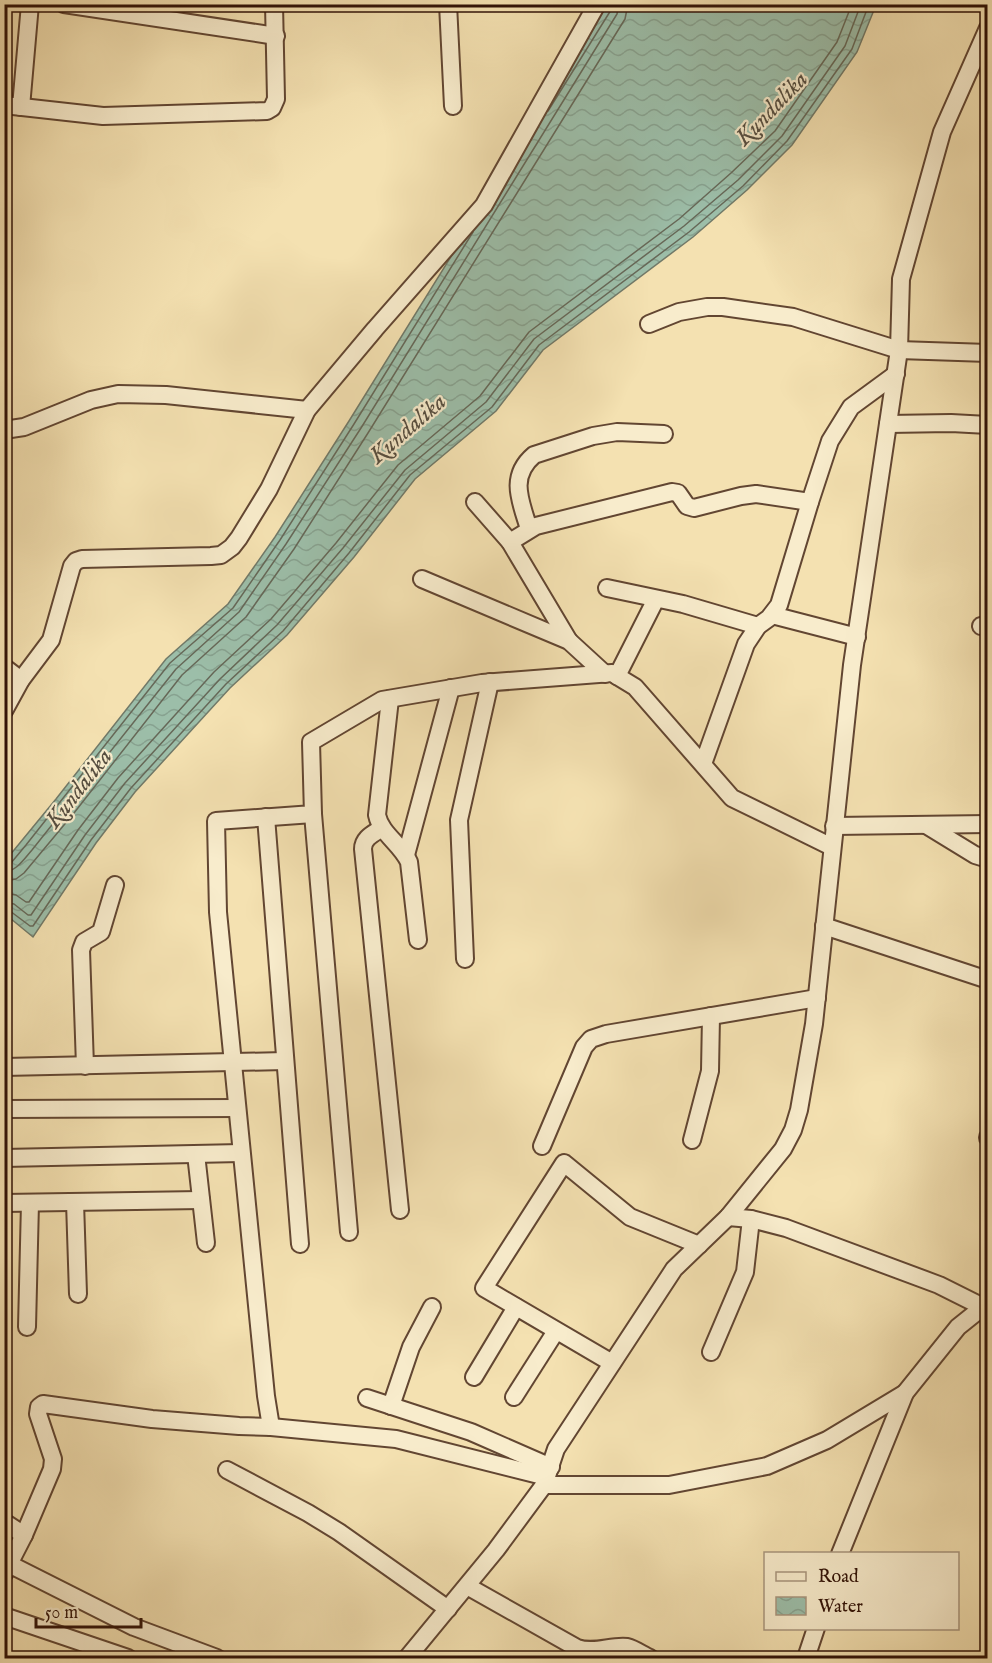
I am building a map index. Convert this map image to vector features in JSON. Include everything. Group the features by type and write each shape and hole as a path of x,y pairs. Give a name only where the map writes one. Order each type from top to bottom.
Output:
{"street":[{"path":"30,4 13,106 103,116 267,111 272,108 276,99 274,4"},
{"path":"64,4 276,36"},
{"path":"448,4 453,106"},
{"path":"4,711 21,680 51,640 72,566 76,561 211,556 222,555 232,547 268,489 307,410 484,205 597,4"},
{"path":"407,1659 496,1550 547,1476 556,1449 674,1269 729,1217 783,1149 793,1130 799,1110 814,1024 834,826 857,637 899,350 901,279 942,132 987,28"},
{"path":"649,324 679,312 707,307 723,308 793,317 899,350 987,353"},
{"path":"703,764 746,644 758,626 772,615 779,605 830,441 851,407 896,374"},
{"path":"4,430 24,428 91,400 118,394 166,395 307,410"},
{"path":"888,424 987,425"},
{"path":"529,529 519,497 518,482 526,461 534,455 593,436 617,432 664,434"},
{"path":"510,542 536,526 672,492 678,492 687,506 694,508 756,494 810,502"},
{"path":"475,502 510,542 569,640"},
{"path":"422,579 569,640 611,675 635,687 732,798 832,847"},
{"path":"607,588 683,604 758,626"},
{"path":"611,675 656,598"},
{"path":"772,615 857,637"},
{"path":"4,667 21,680"},
{"path":"349,1232 313,814 311,742 382,700 490,682 611,675"},
{"path":"465,959 459,820 490,682"},
{"path":"406,855 451,688"},
{"path":"390,699 377,809 378,822 406,855 411,867 418,940"},
{"path":"271,1427 266,1396 218,912 216,821 313,814"},
{"path":"266,817 300,1244"},
{"path":"834,826 987,824"},
{"path":"926,825 967,851 987,858"},
{"path":"382,828 364,841 363,849 400,1210"},
{"path":"85,1066 81,950 84,942 101,932 115,885"},
{"path":"825,920 987,980"},
{"path":"542,1146 584,1047 591,1039 606,1034 817,998"},
{"path":"692,1140 710,1071 711,1016"},
{"path":"4,1067 285,1062"},
{"path":"4,1109 237,1108"},
{"path":"4,1158 241,1153"},
{"path":"196,1154 206,1244"},
{"path":"612,1363 484,1288 564,1163 630,1217 699,1245"},
{"path":"4,1203 201,1200"},
{"path":"75,1202 78,1294"},
{"path":"27,1327 30,1203"},
{"path":"729,1217 752,1219 786,1227 939,1285 985,1305 958,1327 905,1393 841,1552"},
{"path":"711,1352 743,1279 752,1219"},
{"path":"391,1406 411,1347 432,1307"},
{"path":"474,1377 516,1307"},
{"path":"514,1397 556,1330"},
{"path":"217,1659 134,1627 7,1569 52,1470 53,1459 38,1414 39,1407 43,1404 152,1419 396,1439 547,1476 669,1485 767,1466 827,1440 905,1393"},
{"path":"367,1398 471,1432 547,1476"},
{"path":"227,1470 339,1532 448,1609"},
{"path":"4,1522 24,1535"},
{"path":"467,1586 583,1650 625,1647 632,1648 650,1659"},
{"path":"4,1616 128,1659"},
{"path":"806,1659 816,1630"}],"water":[{"name":"Kundalika","path":"607,5 876,5 857,52 792,145 747,190 693,237 543,350 496,411 415,479 354,557 287,635 230,688 135,792 96,843 33,937 5,914 5,861 166,659 228,604 275,537 349,421"}]}
